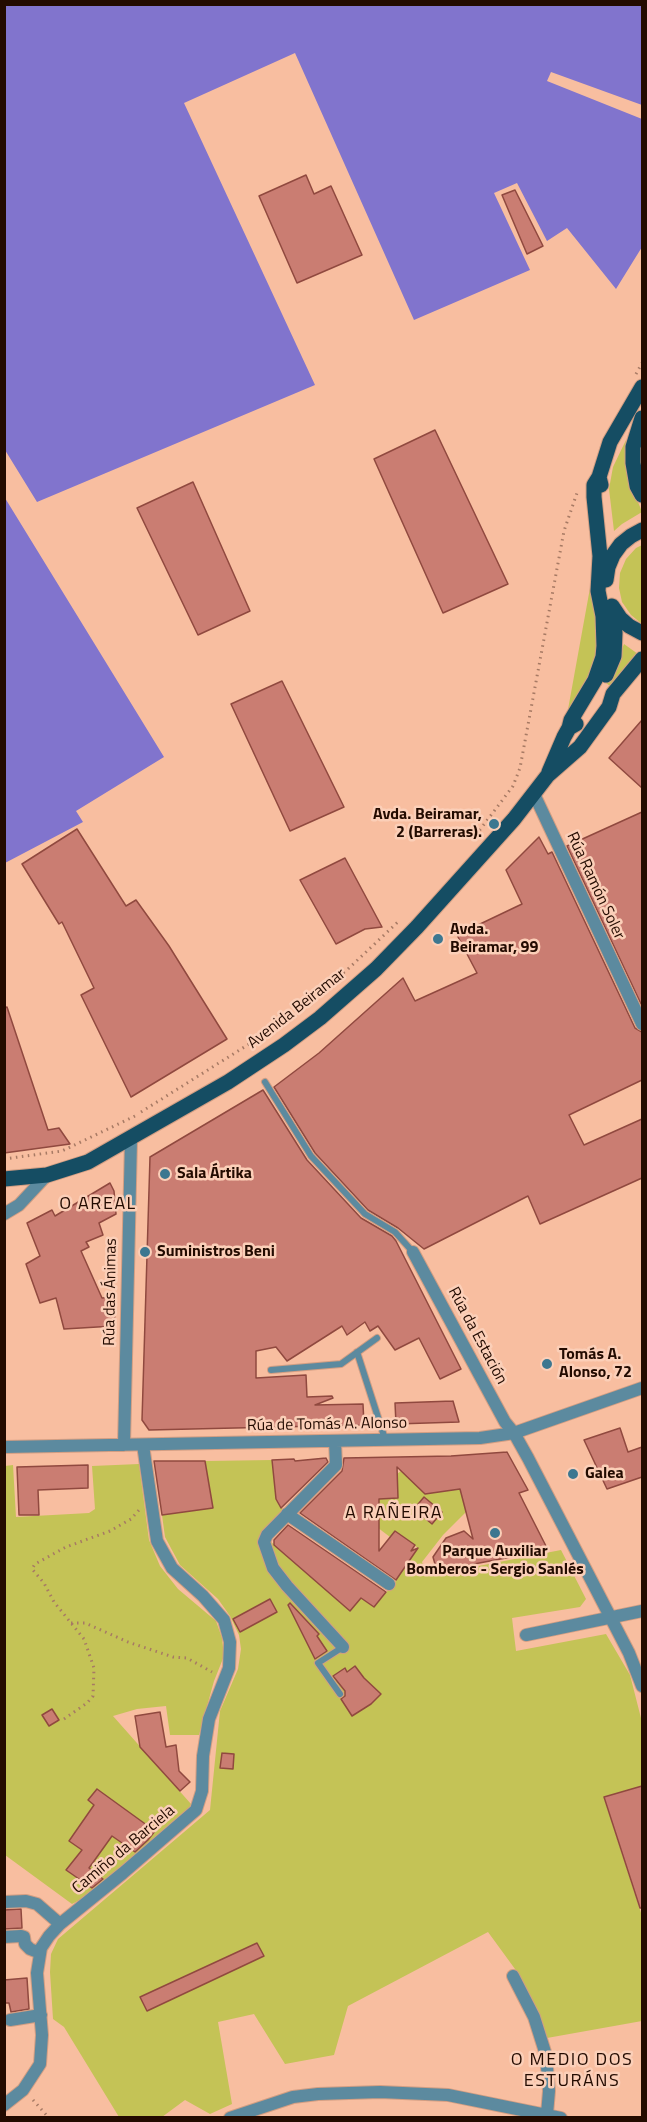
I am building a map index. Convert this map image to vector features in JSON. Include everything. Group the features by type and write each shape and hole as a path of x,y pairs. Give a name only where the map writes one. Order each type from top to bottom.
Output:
{"main road":[{"path":"569,728 571,720 595,680 603,657 603,616 598,591 600,556 594,485 599,477 610,442 642,387"},
{"path":"642,418 633,447 633,463 637,486 642,495"},
{"path":"599,477 608,547 613,555 631,536 642,530"},
{"name":"Avenida Beiramar","path":"4,1179 47,1175 88,1162 228,1082 285,1045 320,1018 376,969 417,927 534,794 548,775 569,728 576,724 605,676 614,656 613,608 606,581 613,555"},
{"path":"613,608 629,626 641,633"},
{"name":"Avenida Beiramar","path":"548,775 580,747 609,707 613,694 642,659"},
{"name":"Avenida Beiramar","path":"609,707 619,700 642,673"}],"street":[{"name":"Rúa Ramón Soler","path":"534,794 642,1024"},
{"name":"Rúa das Ánimas","path":"124,1446 131,1139"},
{"path":"4,1214 19,1205 47,1175"},
{"name":"Rúa da Estación","path":"413,1252 505,1422 514,1433 639,1669 642,1686"},
{"name":"Rúa de Tomás A. Alonso","path":"4,1448 480,1438 514,1433 642,1388"},
{"path":"335,1441 336,1465 267,1535 264,1542 273,1568 344,1647"},
{"name":"Camiño da Barciela","path":"4,2105 23,2090 40,2064 42,2035 37,1972 40,1953 49,1936 60,1924 196,1810 202,1791 203,1756 209,1719 231,1654 228,1630 224,1620 203,1596 178,1575 164,1557 157,1541 143,1445"},
{"path":"287,1514 389,1584"},
{"path":"526,1635 642,1611"},
{"path":"4,1902 26,1901 37,1904 60,1924"},
{"path":"4,1937 24,1937 25,1944 30,1949 40,1953"},
{"path":"513,1976 534,2017 546,2055 549,2091 547,2114"},
{"path":"10,2020 40,2015"},
{"path":"230,2118 293,2097 380,2092 448,2095 561,2118"}],"lane":[{"path":"266,1082 311,1156 365,1214 395,1232 413,1252"},
{"path":"271,1370 340,1364 377,1338"},
{"path":"357,1352 386,1440"},
{"path":"340,1694 318,1662 344,1647"}],"path":[{"path":"478,833 513,786 520,768 564,531 579,487"},
{"path":"150,1107 273,1029 348,969 401,919"},
{"path":"4,1159 62,1151 135,1116"},
{"path":"63,1719 87,1703 93,1696 95,1690 91,1655 84,1639 54,1602 44,1583 32,1569 35,1564 66,1547 110,1531 131,1519 142,1506 151,1503"},
{"path":"71,1623 84,1623 128,1642 173,1657 187,1658 224,1679"},
{"path":"23,2090 49,2118"}],"shaded area":[{"path":"5,4 642,5 642,105 551,72 547,81 642,119 642,247 616,289 567,228 547,241 517,183 494,193 530,270 414,320 295,53 184,103 315,385 37,502 5,450"},
{"path":"626,440 627,474 642,512 614,531 609,489 613,467"},
{"path":"5,498 164,757 76,811 83,822 5,863"},
{"path":"642,545 642,624 631,615 622,602 619,588 620,573 626,559"},
{"path":"590,588 597,623 597,661 567,715"},
{"path":"624,644 638,654 610,686 606,683"},
{"path":"272,1460 277,1499 288,1518 270,1541 350,1611 354,1606 351,1590 374,1607 395,1582 418,1548 395,1531 390,1537 369,1521 379,1511 379,1499 398,1498 397,1474 401,1471 460,1489 466,1512 443,1535 422,1562 427,1576 561,1550 586,1599 580,1607 512,1618 516,1651 606,1634 630,1675 642,1722 642,1786 604,1798 642,1916 642,2021 547,2038 515,1969 488,1932 348,2006 334,2055 285,2064 254,2014 218,2022 232,2104 210,2114 185,2100 162,2117 119,2117 64,2027 53,2019 51,1954 58,1939 210,1810 220,1711 238,1669 241,1649 239,1635 218,1599 180,1565 165,1537 162,1515 213,1508 205,1461"},
{"path":"139,1464 149,1540 160,1566 178,1589 216,1621 222,1638 224,1656 214,1681 199,1735 170,1735 166,1706 137,1709 113,1716 191,1804 186,1817 93,1893 72,1904 5,1855 5,1466 13,1465 16,1517 89,1513 95,1509 92,1466"}],"building":[{"path":"306,175 314,194 331,186 362,255 297,283 259,196"},
{"path":"515,190 543,246 527,254 502,195"},
{"path":"435,430 508,584 443,613 374,459"},
{"path":"193,482 250,611 198,635 137,508"},
{"path":"282,681 344,807 290,831 231,704"},
{"path":"642,720 642,788 609,758"},
{"path":"642,812 642,1006 567,846"},
{"path":"77,829 126,906 136,900 169,946 227,1039 131,1097 81,995 94,988 62,922 59,924 22,864"},
{"path":"539,837 548,854 552,852 635,1028 642,1032 642,1080 569,1115 584,1145 642,1119 642,1178 540,1224 528,1196 424,1249 398,1228 368,1210 315,1153 274,1087 319,1053 403,978 415,1001 477,973 457,935 522,904 506,870"},
{"path":"345,858 382,927 365,929 336,944 300,880"},
{"path":"7,1007 48,1130 59,1128 70,1144 4,1153 4,1008"},
{"path":"263,1090 307,1160 361,1218 392,1236 396,1241 461,1369 440,1379 419,1338 395,1350 378,1326 370,1331 365,1322 347,1335 342,1326 287,1361 276,1347 256,1351 256,1378 306,1375 307,1397 332,1396 333,1398 315,1405 363,1404 364,1425 149,1430 142,1420 150,1157"},
{"path":"110,1183 114,1191 116,1214 99,1223 103,1235 86,1242 89,1247 81,1251 102,1298 116,1297 114,1326 64,1329 56,1298 40,1303 26,1264 40,1256 27,1223 52,1210 55,1216"},
{"path":"453,1401 459,1422 396,1424 395,1403"},
{"path":"620,1428 628,1452 642,1447 642,1477 607,1489 584,1440"},
{"path":"507,1452 528,1490 519,1493 548,1550 437,1571 433,1557 446,1538 464,1531 473,1539 460,1489 425,1494 397,1467 398,1498 379,1499 379,1551 395,1531 415,1545 411,1551 418,1548 396,1580 300,1513 342,1471 344,1458 451,1456"},
{"path":"326,1458 328,1462 281,1508 276,1499 272,1460 294,1459 295,1461"},
{"path":"154,1461 205,1461 213,1508 162,1515"},
{"path":"88,1465 88,1488 38,1490 39,1515 19,1515 17,1467"},
{"path":"424,1497 442,1512 432,1524 414,1509"},
{"path":"288,1525 386,1592 374,1607 361,1598 350,1611 274,1545 274,1540"},
{"path":"270,1599 277,1612 240,1632 233,1619"},
{"path":"290,1603 319,1634 317,1636 327,1651 315,1659 288,1605"},
{"path":"355,1666 381,1694 371,1704 352,1716 341,1699 345,1696 345,1691 333,1676 345,1668 347,1672"},
{"path":"52,1709 59,1720 49,1726 42,1715"},
{"path":"160,1712 166,1747 176,1745 179,1771 190,1782 180,1791 140,1747 135,1716"},
{"path":"222,1753 234,1754 233,1769 220,1768"},
{"path":"642,1786 642,1908 640,1908 604,1797"},
{"path":"97,1789 155,1831 135,1852 112,1836 89,1868 103,1879 92,1888 66,1870 82,1850 69,1841 94,1805 88,1800"},
{"path":"21,1909 22,1928 4,1929 4,1910"},
{"path":"257,1943 264,1956 147,2011 140,1997"},
{"path":"27,1978 29,2009 11,2012 9,2003 4,2003 4,1980"}],"place":[{"name":"Avda. Beiramar, 2 (Barreras).","path":"494,824"},
{"name":"Avda. Beiramar, 99","path":"438,939"},
{"name":"Sala Ártika","path":"165,1174"},
{"name":"Suministros Beni","path":"145,1252"},
{"name":"Tomás A. Alonso, 72","path":"547,1364"},
{"name":"Galea","path":"573,1474"},
{"name":"Parque Auxiliar Bomberos - Sergio Sanlés","path":"495,1533"}],"district":[{"name":"O AREAL","path":"98,1205"},
{"name":"A RAÑEIRA","path":"394,1514"},
{"name":"O MEDIO DOS ESTURÁNS","path":"572,2071"}]}
